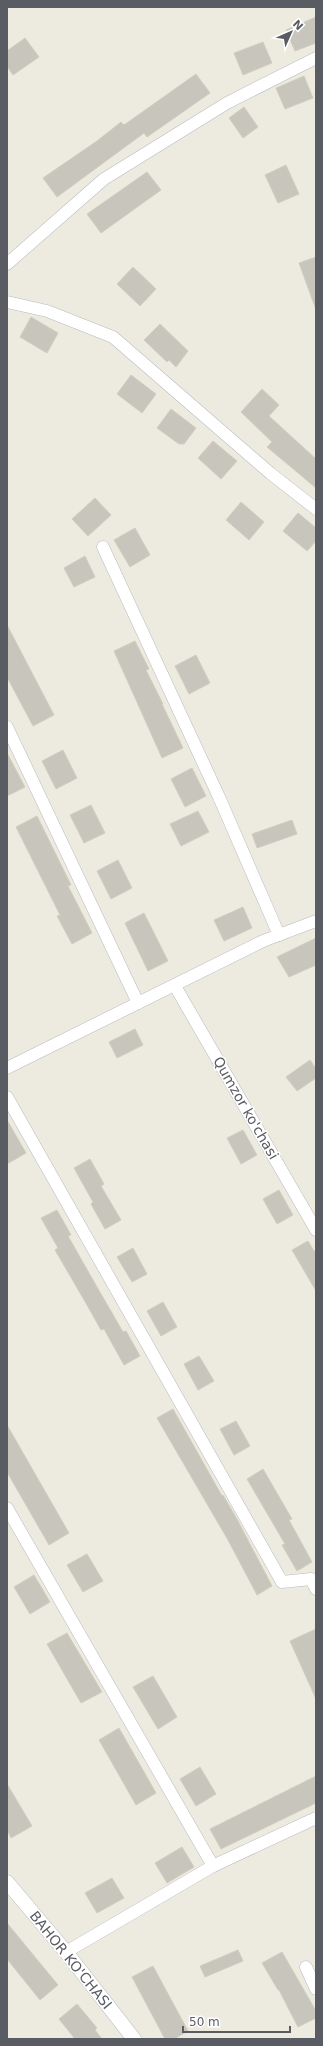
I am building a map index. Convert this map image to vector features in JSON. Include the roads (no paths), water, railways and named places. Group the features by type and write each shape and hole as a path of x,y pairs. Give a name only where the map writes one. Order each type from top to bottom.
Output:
{"street":[{"path":"7,264 104,180 227,103 316,58"},
{"path":"7,302 47,311 113,337 270,473 316,509"},
{"path":"104,547 219,797 279,935"},
{"path":"7,727 138,1003"},
{"path":"7,1068 175,986 263,941 316,921"},
{"name":"Qumzor ko'chasi","path":"175,986 316,1230"},
{"path":"7,1097 282,1582 311,1579 316,1589"},
{"path":"7,1508 212,1866"},
{"path":"66,1952 212,1866 316,1818"},
{"name":"BAHOR KO'CHASI","path":"7,1882 66,1952 134,2039"},
{"path":"306,1967 316,1989"}]}
